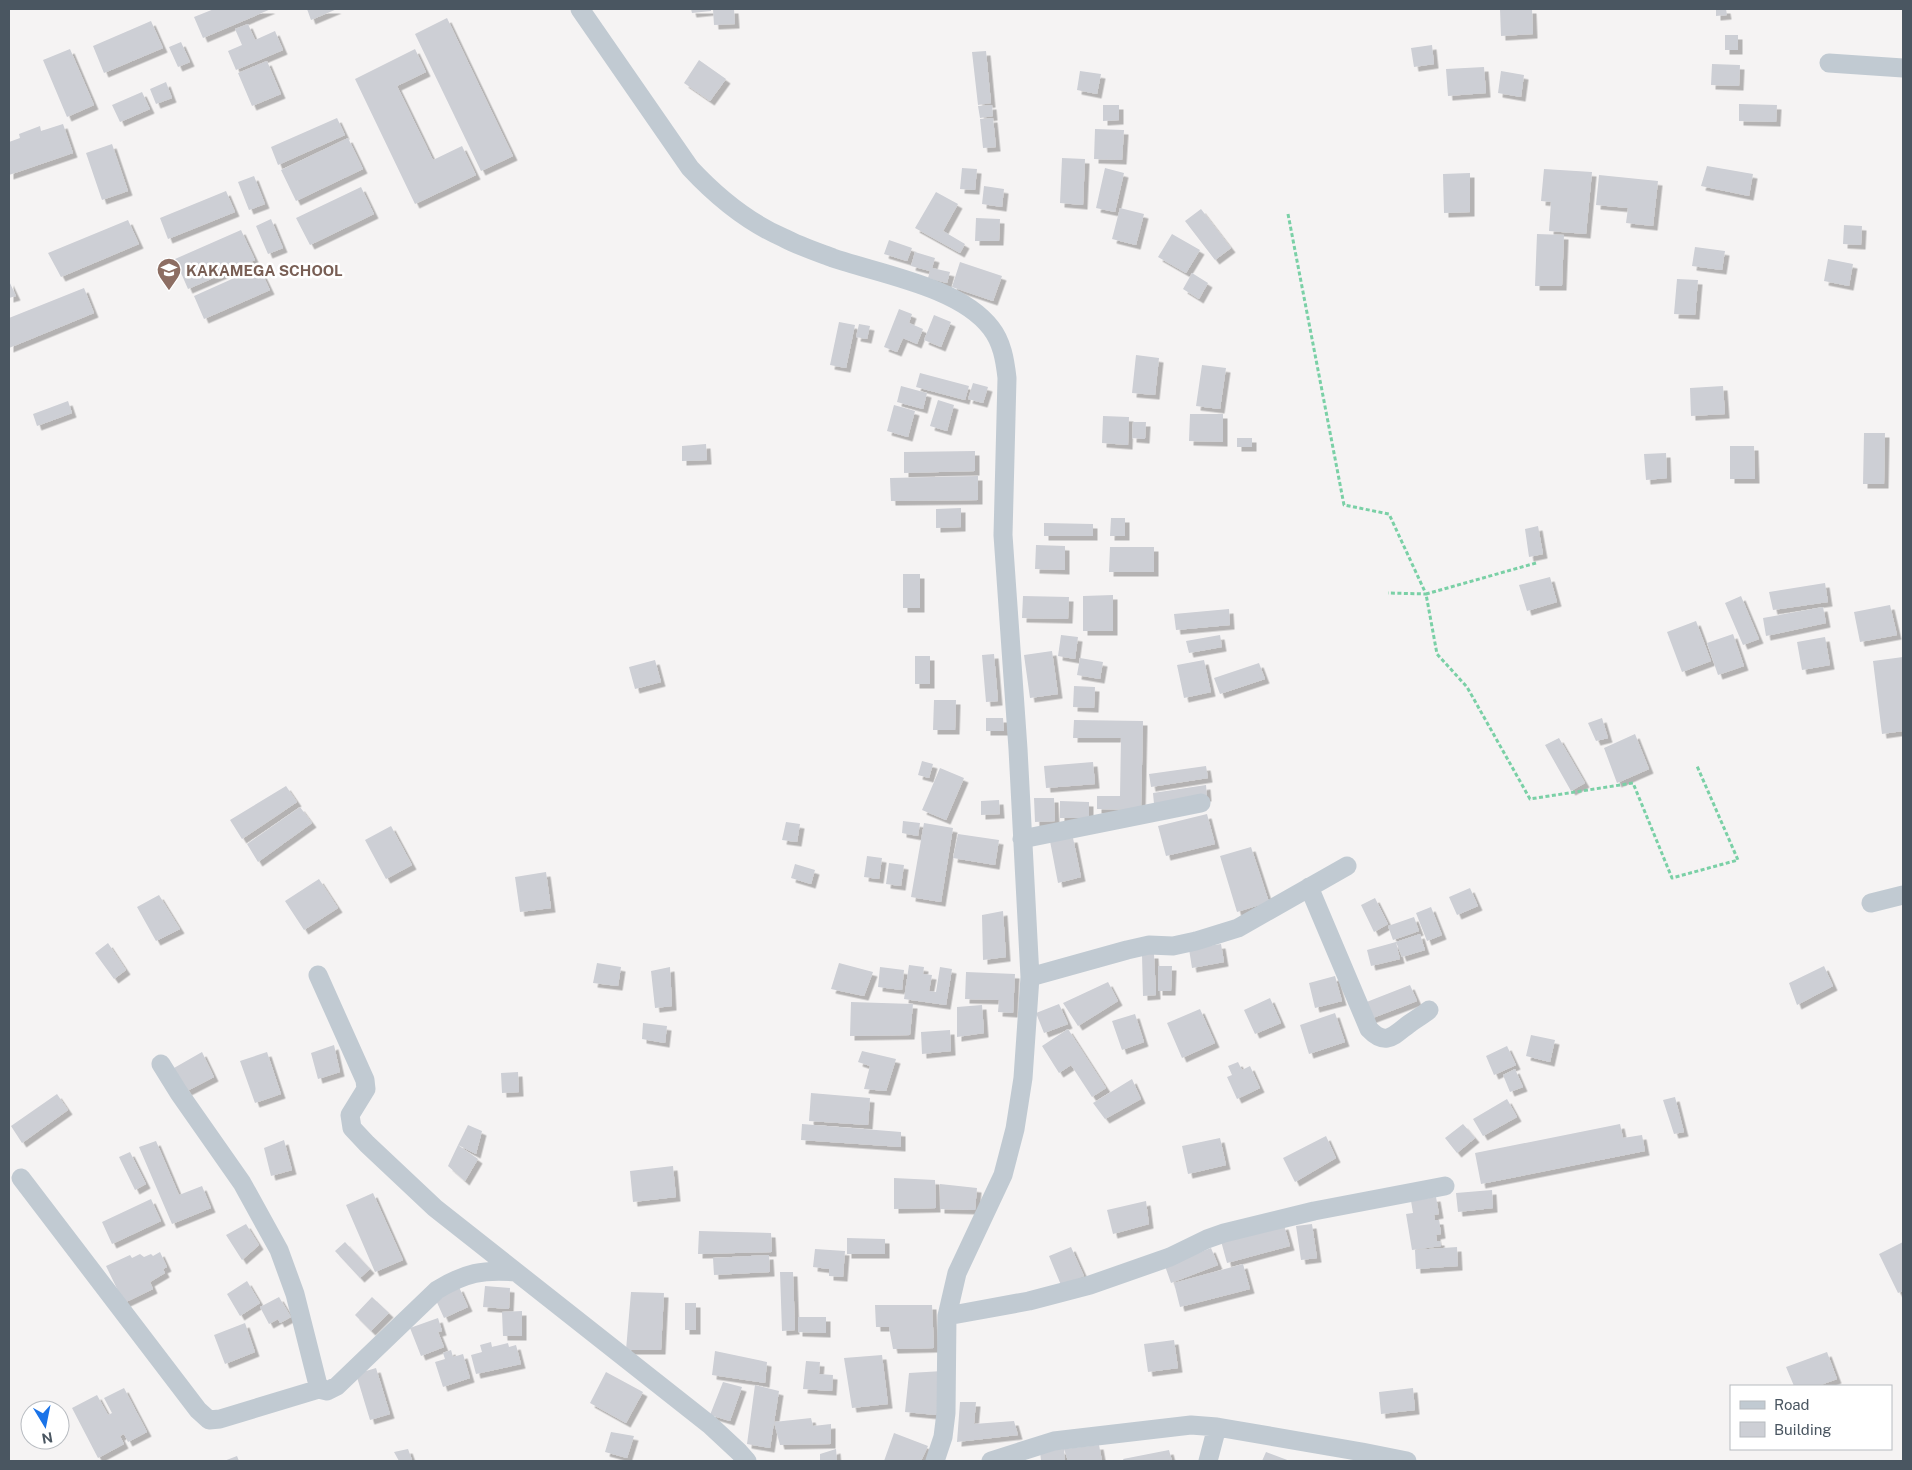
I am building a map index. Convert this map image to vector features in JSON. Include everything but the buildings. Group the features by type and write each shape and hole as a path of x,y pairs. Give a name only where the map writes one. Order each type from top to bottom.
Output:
{"street":[{"path":"580,9 690,168 710,189 742,216 783,238 833,258 898,276 965,304 992,328 1005,356 1008,378 1003,535 1018,749 1030,977 1023,1078 1015,1130 1003,1175 957,1273 947,1316 946,1413 943,1437 935,1461"},
{"path":"1829,63 1903,68"},
{"path":"1022,839 1201,803"},
{"path":"1030,977 1127,950 1149,945 1173,946 1238,928 1348,866"},
{"path":"1309,887 1369,1029 1374,1034 1384,1038 1393,1037 1429,1010"},
{"path":"1871,903 1903,895"},
{"path":"318,975 366,1080 366,1089 350,1115 352,1128 435,1208 710,1425 747,1461"},
{"path":"161,1064 178,1093 242,1183 278,1250 295,1294 319,1389"},
{"path":"21,1178 198,1410 206,1418 213,1420 319,1389 327,1391 334,1388 437,1290 454,1280 472,1274 492,1270 516,1272"},
{"path":"947,1316 1030,1300 1090,1285 1170,1257 1206,1239 1224,1233 1314,1211 1445,1186"},
{"path":"991,1461 1054,1441 1191,1425 1217,1427 1407,1461"},
{"path":"1208,1461 1217,1427"}],"path":[{"path":"1288,214 1344,505 1389,514 1426,594 1437,654 1467,687 1530,799 1633,783 1672,878 1738,860 1697,766"},
{"path":"1388,593 1426,594 1536,563"}],"place":[{"name":"KAKAMEGA SCHOOL","path":"169,291"}]}
